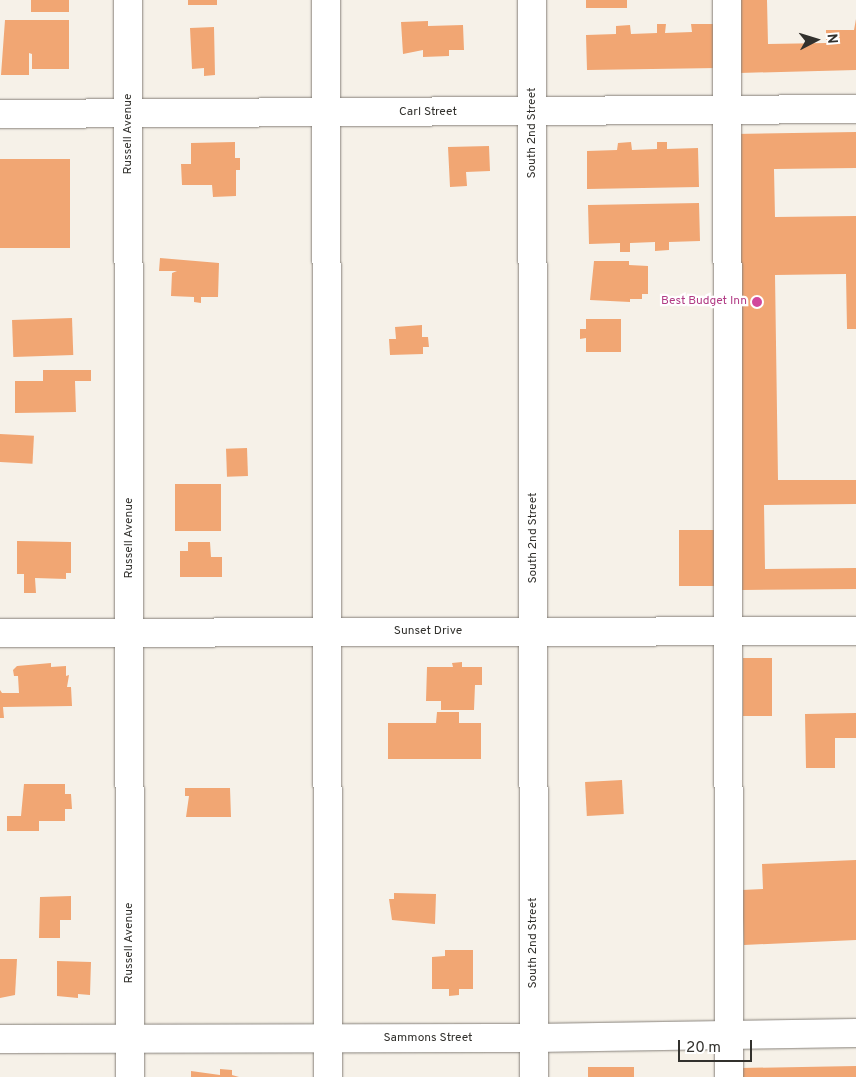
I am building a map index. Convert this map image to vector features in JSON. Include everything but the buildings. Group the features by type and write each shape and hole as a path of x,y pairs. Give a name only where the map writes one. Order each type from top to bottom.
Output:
{"street":[{"name":"Russell Avenue","path":"128,0 131,632 130,1077"},
{"path":"326,0 328,1077"},
{"name":"South 2nd Street","path":"532,0 534,1077"},
{"path":"727,0 729,1077"},
{"name":"Carl Street","path":"0,114 856,110"},
{"name":"Sunset Drive","path":"0,633 856,631"},
{"name":"Sammons Street","path":"0,1039 130,1041 328,1040 856,1033"}],"place":[{"name":"Best Budget Inn","path":"757,302"}]}
